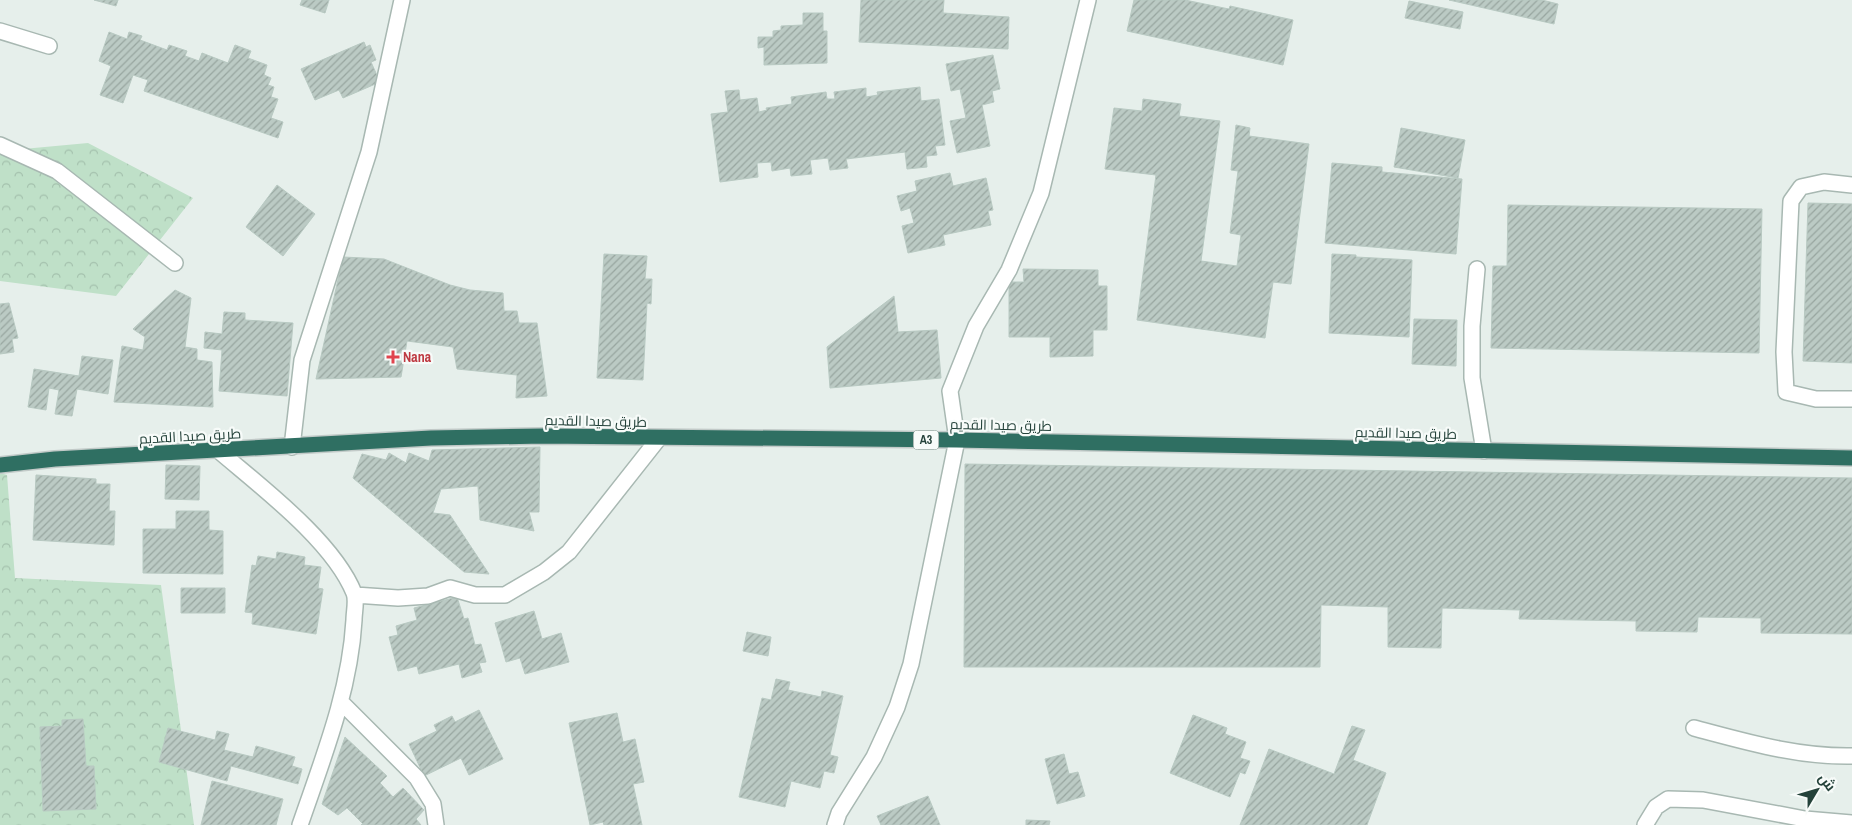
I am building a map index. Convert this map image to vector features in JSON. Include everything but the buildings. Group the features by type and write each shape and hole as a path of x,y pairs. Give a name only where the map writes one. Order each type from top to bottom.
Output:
{"highway":[{"name":"طريق صيدا القديم","path":"0,465 55,459 431,438 543,436 957,440 1852,458"}],"street":[{"path":"292,447 302,360 369,152 402,0"},
{"path":"835,825 839,813 874,758 897,707 910,664 957,440 950,391 976,326 1009,270 1041,193 1088,0"},
{"path":"0,31 49,46"},
{"path":"0,144 57,171 175,263"},
{"path":"1852,185 1824,182 1802,187 1791,201 1784,352 1786,392 1816,399 1852,399"},
{"path":"1477,269 1472,326 1472,378 1484,451"},
{"path":"355,595 398,598 428,596 450,588 475,595 505,595 544,572 569,552 659,438"},
{"path":"219,451 283,506 323,547 342,571 355,595 353,643 341,702 300,825"},
{"path":"341,702 417,778 433,804 436,825"},
{"path":"1694,728 1771,748 1823,756 1852,756"},
{"path":"1645,825 1656,807 1668,799 1703,800 1805,819 1852,823"}],"green space":[{"path":"0,138 23,149 88,143 193,198 116,296 0,281"},
{"path":"0,473 7,475 15,578 161,585 194,825 0,825"}],"place":[{"name":"Nana","path":"393,357"}]}
